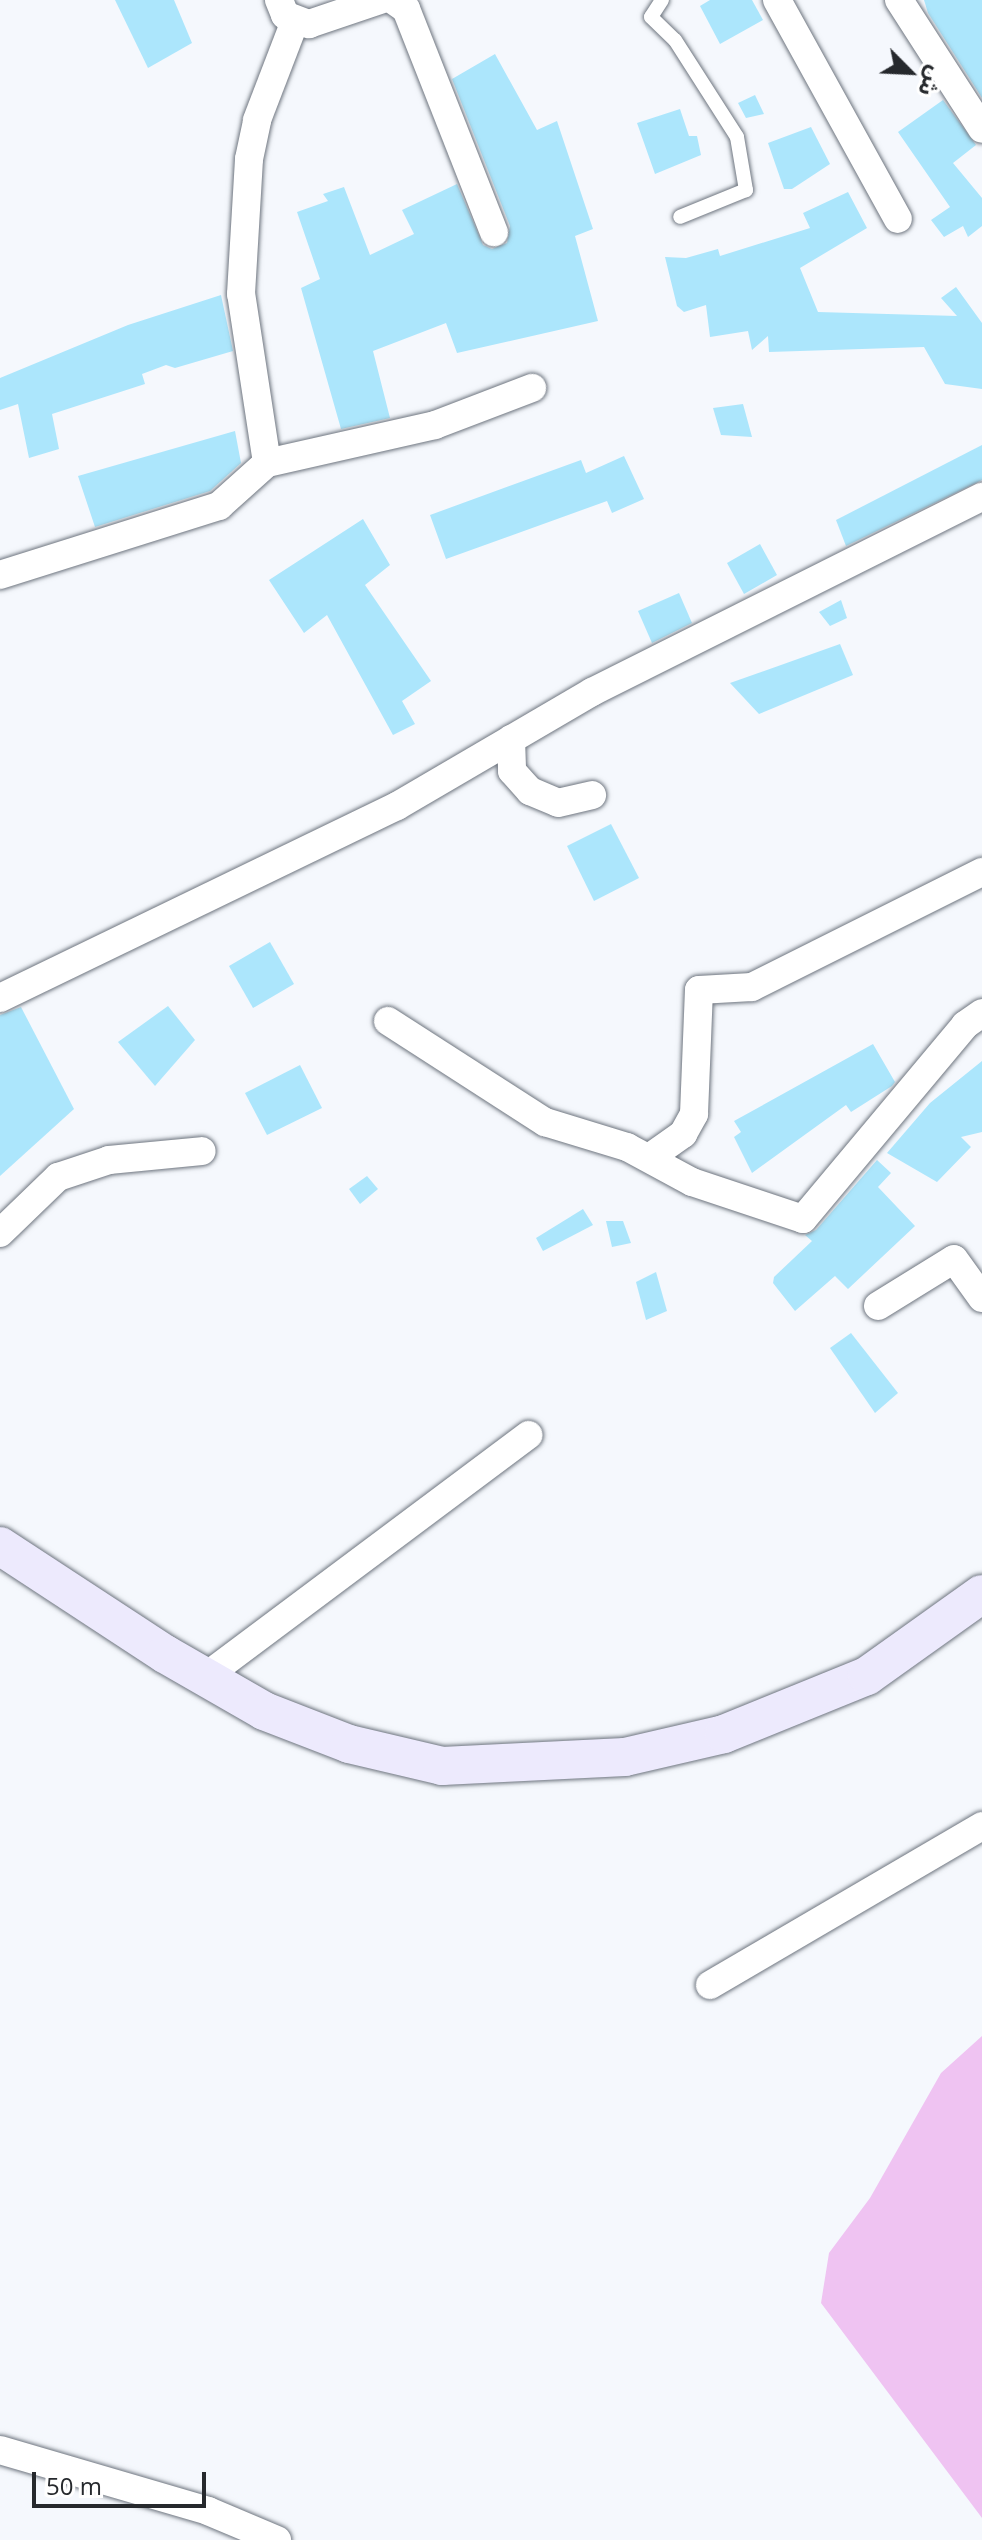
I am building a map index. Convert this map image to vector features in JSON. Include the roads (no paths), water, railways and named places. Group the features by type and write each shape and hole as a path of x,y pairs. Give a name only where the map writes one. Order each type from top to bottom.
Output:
{"main road":[{"path":"4,1557 264,1711 349,1744 442,1766 625,1757 724,1734 867,1676 982,1594"}],"street":[{"path":"267,463 241,294 249,159 287,11 309,24 380,0"},
{"path":"393,0 406,9 494,232"},
{"path":"777,0 898,219"},
{"path":"899,0 982,129"},
{"path":"0,575 219,506 267,463 435,425 532,388"},
{"path":"0,998 397,806 592,692 982,497"},
{"path":"511,739 512,771 530,791 558,803 592,795"},
{"path":"649,1158 683,1134 694,1114 699,990 752,987 982,872"},
{"path":"388,1021 545,1122 649,1158 692,1182 803,1219 965,1025 982,1013"},
{"path":"0,1233 58,1177 109,1160 202,1151"},
{"path":"878,1306 954,1259 982,1298"},
{"path":"205,1677 528,1435"},
{"path":"710,1985 982,1826"},
{"path":"0,2450 208,2511 277,2540"}],"lane":[{"path":"662,0 651,17 675,40 737,137 746,190 680,217"}]}
